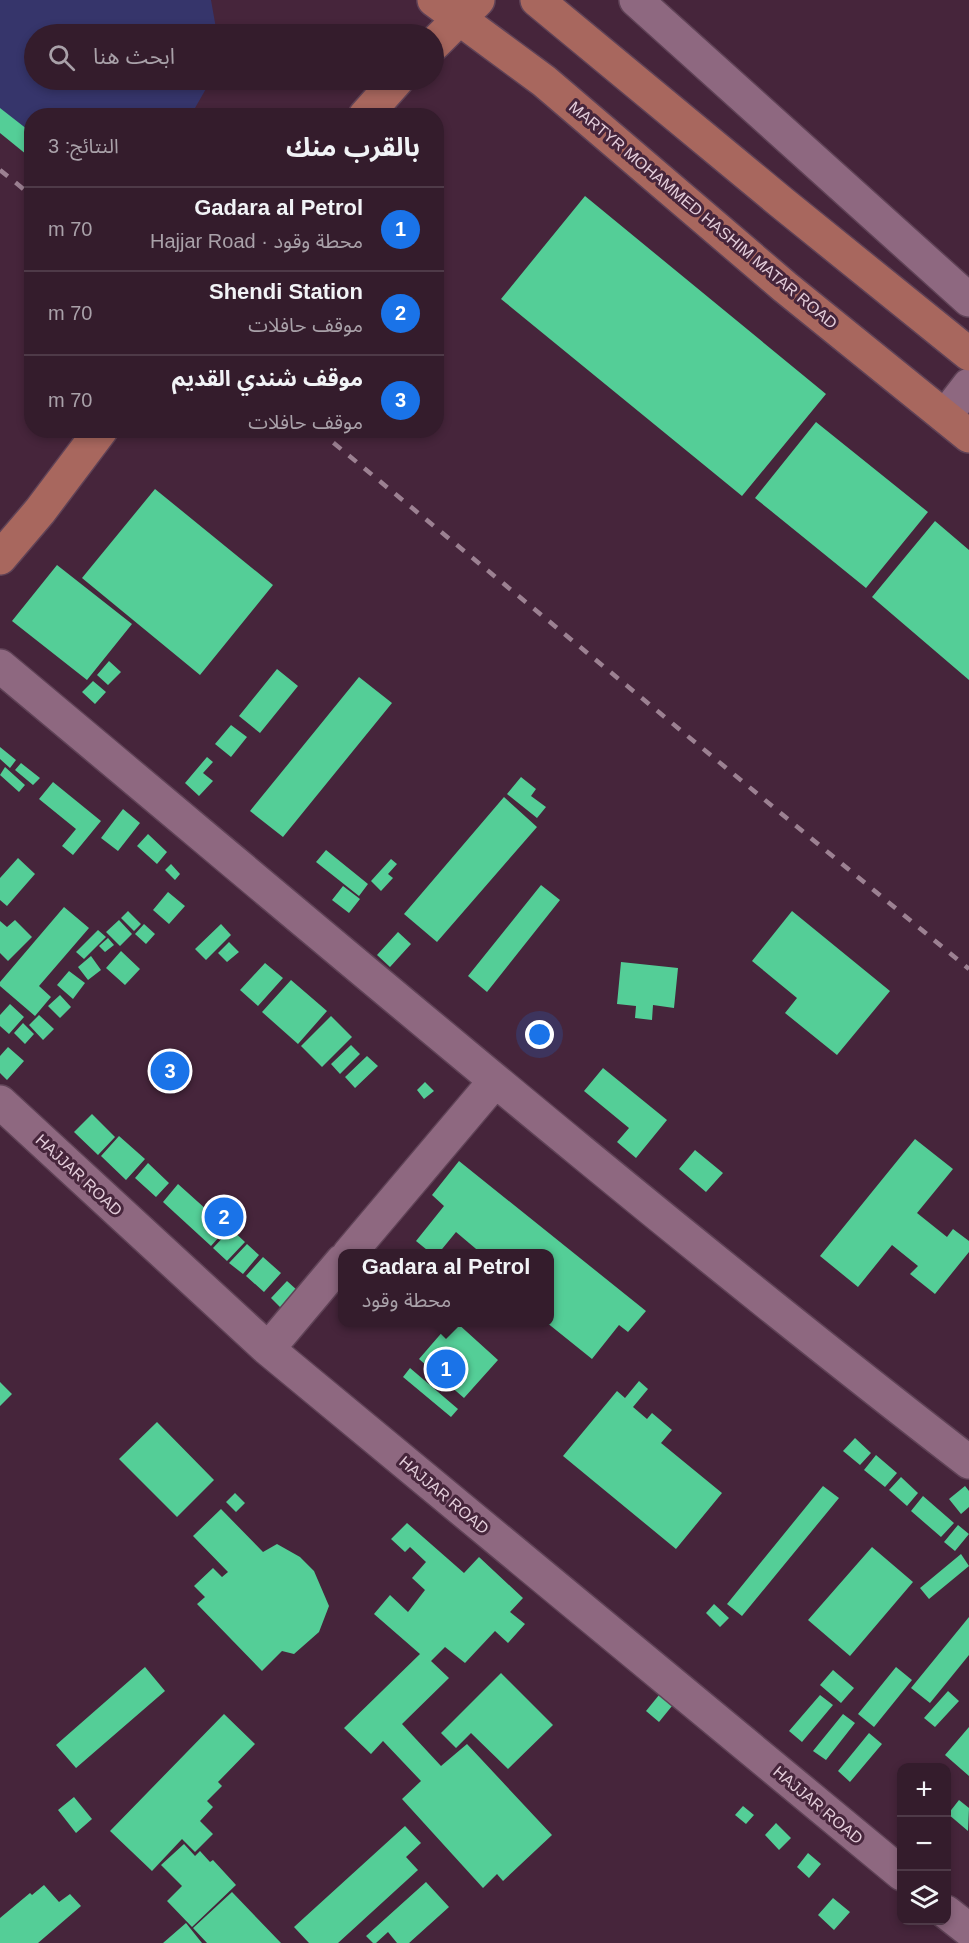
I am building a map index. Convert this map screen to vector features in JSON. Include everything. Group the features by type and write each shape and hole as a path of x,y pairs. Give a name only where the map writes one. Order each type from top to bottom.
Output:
{"main road":[{"path":"537,0 969,354"},
{"path":"444,28 458,6"},
{"name":"MARTYR MOHAMMED HASHIM MATAR ROAD","path":"458,6 735,246 957,426"},
{"path":"372,108 389,90"},
{"path":"0,558 95,438"}],"street":[{"path":"636,0 969,300"},
{"path":"957,426 969,385"},
{"path":"0,666 495,1082 858,1376 969,1462"},
{"path":"353,1249 495,1082"},
{"name":"HAJJAR ROAD","path":"0,1102 268,1349 898,1871"},
{"path":"268,1349 338,1266"},
{"path":"951,1915 969,1930"}],"shaded area":[{"path":"0,0 211,0 215,24 24,24 24,90 205,90 195,108 24,108 24,142 0,122"}],"building":[{"path":"0,108 24,127 24,152 0,133"},
{"path":"585,196 826,394 742,496 501,299"},
{"path":"816,422 928,512 866,588 755,498"},
{"path":"155,489 273,585 200,675 82,578"},
{"path":"935,521 969,550 969,680 872,597"},
{"path":"57,565 132,624 87,680 12,621"},
{"path":"109,661 121,672 108,685 97,675"},
{"path":"277,669 298,686 260,733 239,716"},
{"path":"359,677 392,703 283,837 250,811"},
{"path":"93,681 106,692 95,704 82,692"},
{"path":"231,725 247,737 231,757 215,744"},
{"path":"0,747 16,760 10,768 0,759"},
{"path":"207,757 213,762 203,773 213,781 199,796 185,783"},
{"path":"21,763 40,778 33,785 15,770"},
{"path":"5,767 25,785 19,792 0,775"},
{"path":"521,777 536,789 531,796 546,807 537,818 507,794"},
{"path":"53,782 101,821 73,855 62,846 76,829 39,799"},
{"path":"504,797 537,827 437,942 404,914"},
{"path":"123,809 140,823 118,851 101,838"},
{"path":"148,834 167,852 157,864 137,846"},
{"path":"326,850 368,884 359,896 316,862"},
{"path":"18,858 35,874 7,906 0,900 0,878"},
{"path":"391,859 397,864 388,874 393,878 381,891 371,881"},
{"path":"171,864 180,874 175,880 165,870"},
{"path":"541,885 560,900 487,992 468,976"},
{"path":"343,886 360,899 349,913 332,900"},
{"path":"168,892 185,906 169,924 153,910"},
{"path":"64,907 89,928 39,986 51,997 35,1016 0,986 0,982"},
{"path":"128,911 141,924 134,931 121,918"},
{"path":"792,911 890,991 837,1055 785,1013 797,998 752,961"},
{"path":"15,920 32,937 8,961 0,953 0,921 7,927"},
{"path":"119,920 132,934 120,946 106,932"},
{"path":"144,924 155,934 146,944 135,934"},
{"path":"221,924 231,935 206,960 195,949"},
{"path":"98,930 106,937 84,959 76,952"},
{"path":"398,932 411,944 390,967 377,955"},
{"path":"108,938 114,945 105,952 99,946"},
{"path":"229,942 239,952 227,962 218,953"},
{"path":"121,951 140,969 125,985 106,968"},
{"path":"91,956 101,970 88,980 78,967"},
{"path":"621,962 678,968 674,1008 653,1005 652,1020 635,1018 636,1006 617,1004"},
{"path":"265,963 283,978 258,1006 240,990"},
{"path":"69,971 85,983 73,999 57,985"},
{"path":"291,980 327,1011 298,1044 262,1012"},
{"path":"60,995 71,1007 60,1018 48,1006"},
{"path":"10,1004 24,1017 9,1034 0,1026 0,1015"},
{"path":"39,1015 54,1029 43,1040 29,1025"},
{"path":"331,1016 352,1037 322,1067 301,1046"},
{"path":"23,1023 34,1034 25,1044 14,1033"},
{"path":"351,1045 360,1054 340,1074 331,1064"},
{"path":"8,1047 24,1061 7,1080 0,1073 0,1056"},
{"path":"367,1056 378,1066 355,1088 345,1077"},
{"path":"603,1068 667,1120 636,1158 617,1142 629,1128 584,1091"},
{"path":"425,1082 434,1091 424,1099 417,1090"},
{"path":"92,1114 115,1137 98,1155 74,1132"},
{"path":"119,1136 145,1159 126,1180 101,1156"},
{"path":"915,1139 953,1169 917,1213 947,1237 953,1229 969,1241 969,1252 935,1294 910,1274 918,1266 892,1245 858,1287 820,1256"},
{"path":"695,1150 723,1173 706,1192 679,1169"},
{"path":"459,1161 646,1311 628,1332 619,1325 592,1359 552,1327 554,1249 476,1249 456,1232 442,1249 426,1249 416,1241 444,1206 432,1195"},
{"path":"148,1163 169,1183 156,1197 135,1178"},
{"path":"178,1184 227,1228 211,1246 163,1202"},
{"path":"231,1229 245,1242 227,1261 213,1248"},
{"path":"247,1244 259,1255 243,1274 229,1263"},
{"path":"263,1257 281,1273 264,1292 246,1276"},
{"path":"287,1281 298,1291 281,1308 271,1298"},
{"path":"447,1327 462,1327 498,1360 464,1398 419,1359"},
{"path":"410,1368 458,1409 451,1417 403,1377"},
{"path":"639,1381 648,1389 633,1407 647,1419 652,1413 672,1430 661,1443 722,1493 676,1549 563,1456 617,1391 625,1398"},
{"path":"0,1382 12,1394 0,1406"},
{"path":"157,1422 214,1480 177,1517 119,1459"},
{"path":"855,1438 871,1453 860,1465 843,1451"},
{"path":"876,1455 897,1473 885,1487 864,1470"},
{"path":"901,1477 918,1493 907,1506 889,1490"},
{"path":"823,1486 839,1498 742,1616 727,1604"},
{"path":"965,1486 969,1491 969,1507 961,1514 949,1499"},
{"path":"235,1493 245,1503 236,1512 226,1502"},
{"path":"923,1496 954,1523 941,1537 911,1511"},
{"path":"221,1509 263,1552 277,1544 300,1557 314,1571 329,1606 319,1632 294,1654 282,1651 262,1671 197,1604 205,1597 194,1586 213,1568 222,1577 228,1572 193,1536"},
{"path":"407,1523 464,1573 479,1557 523,1598 510,1612 525,1624 508,1643 495,1631 465,1663 445,1647 431,1661 449,1678 402,1724 441,1766 467,1744 552,1835 503,1881 497,1874 483,1888 402,1799 421,1781 383,1741 371,1754 344,1728 420,1654 374,1614 390,1595 408,1612 425,1590 412,1578 426,1562 410,1547 405,1552 391,1539"},
{"path":"958,1525 969,1534 955,1551 944,1542"},
{"path":"872,1547 913,1582 850,1656 808,1620"},
{"path":"961,1554 969,1566 929,1599 920,1588"},
{"path":"714,1604 729,1618 720,1627 706,1613"},
{"path":"969,1617 969,1655 930,1703 911,1688"},
{"path":"145,1667 165,1691 76,1768 56,1745"},
{"path":"896,1667 912,1680 874,1727 858,1714"},
{"path":"833,1670 854,1688 841,1703 820,1685"},
{"path":"501,1673 553,1725 508,1769 471,1733 456,1748 441,1733"},
{"path":"948,1691 959,1701 935,1727 924,1718"},
{"path":"659,1695 672,1706 659,1722 646,1711"},
{"path":"820,1695 833,1705 802,1742 789,1731"},
{"path":"224,1714 255,1744 218,1782 222,1786 207,1801 213,1807 200,1821 213,1834 195,1852 182,1839 152,1871 110,1831"},
{"path":"843,1714 855,1723 826,1760 813,1751"},
{"path":"969,1727 969,1776 945,1755"},
{"path":"869,1733 882,1744 850,1782 838,1771"},
{"path":"74,1797 92,1819 76,1833 58,1810"},
{"path":"959,1800 969,1808 968,1831 951,1817 951,1810"},
{"path":"743,1806 754,1815 746,1824 735,1815"},
{"path":"776,1823 791,1838 779,1850 765,1835"},
{"path":"405,1826 421,1843 406,1857 418,1870 338,1943 309,1943 294,1927"},
{"path":"184,1844 195,1856 200,1851 210,1862 213,1860 236,1885 192,1927 167,1901 182,1886 161,1865"},
{"path":"808,1853 821,1864 809,1878 797,1867"},
{"path":"426,1882 449,1907 409,1943 397,1943 388,1932 373,1943 366,1936"},
{"path":"44,1885 59,1902 70,1894 81,1906 38,1943 0,1943 0,1918 30,1893 32,1895"},
{"path":"232,1892 281,1943 207,1943 193,1928"},
{"path":"833,1898 850,1912 834,1930 818,1915"},
{"path":"186,1923 202,1943 163,1943"}],"railway":[{"path":"0,170 24,190"},
{"path":"328,438 969,969"}],"place":[{"name":"موقف شندي القديم","path":"170,1071"},
{"name":"Shendi Station","path":"224,1217"},
{"name":"Gadara al Petrol","path":"446,1369"}]}
